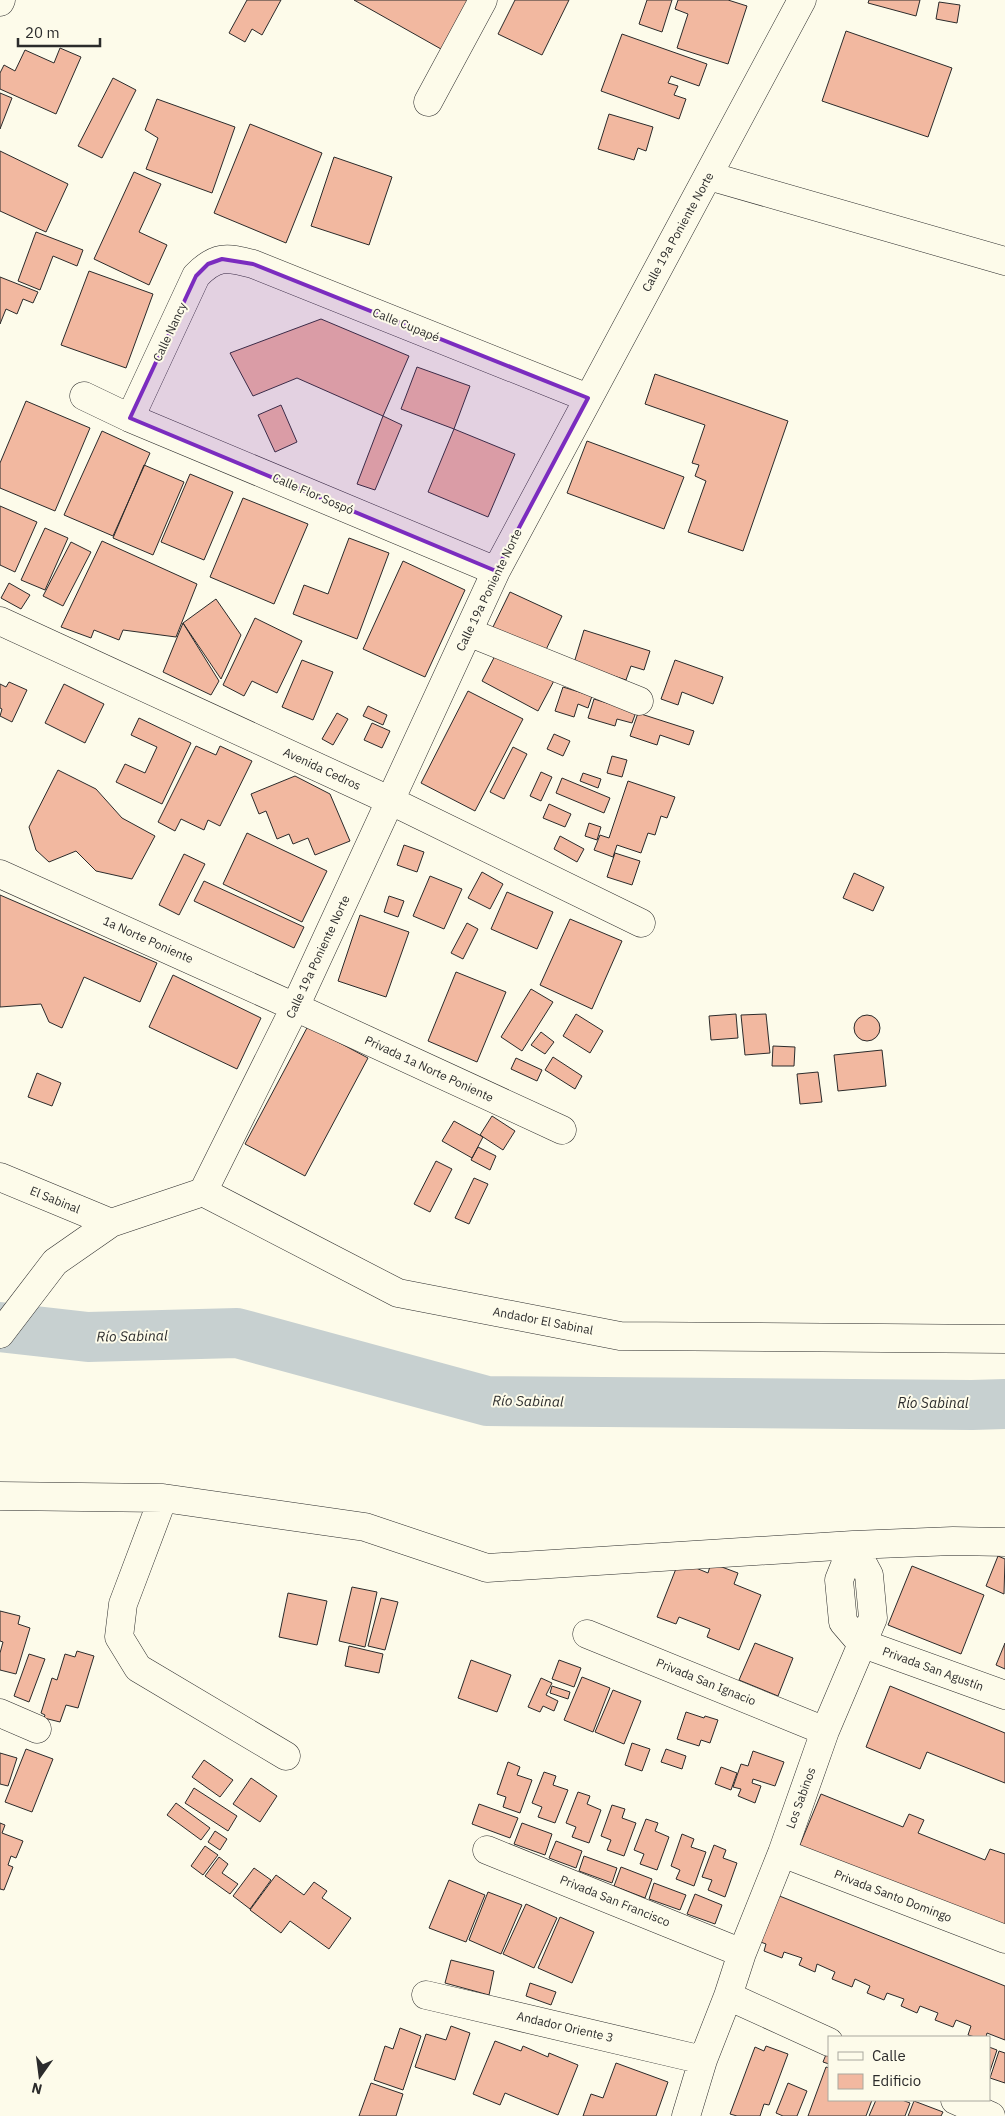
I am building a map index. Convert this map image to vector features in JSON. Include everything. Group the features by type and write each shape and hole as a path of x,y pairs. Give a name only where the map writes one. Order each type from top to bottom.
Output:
{"street":[{"path":"428,102 484,0"},
{"name":"Calle 19a Poniente Norte","path":"203,1192 295,1007 496,571 802,0"},
{"path":"709,176 1005,261"},
{"name":"Calle Cupapé","path":"222,259 239,260 254,264 588,398"},
{"name":"Calle Nancy","path":"130,418 196,276 208,264 222,259"},
{"name":"Calle Flor Sospó","path":"84,396 130,418 496,571"},
{"name":"Avenida Cedros","path":"0,621 389,800 641,923"},
{"path":"468,632 639,701"},
{"name":"1a Norte Poniente","path":"0,874 295,1007"},
{"name":"Privada 1a Norte Poniente","path":"295,1007 562,1130"},
{"name":"El Sabinal","path":"0,1177 111,1223"},
{"path":"0,1334 55,1262 111,1223 203,1192"},
{"name":"Andador El Sabinal","path":"203,1192 398,1294 610,1334 630,1336 1005,1339"},
{"path":"0,1496 163,1498 365,1527 487,1568 853,1545 953,1541 1005,1542"},
{"path":"163,1498 123,1604 119,1637 138,1668 286,1756"},
{"name":"Los Sabinos","path":"686,2116 703,2060 728,1996 742,1953 782,1853 825,1730 873,1618 869,1575 853,1545"},
{"name":"Privada San Ignacio","path":"587,1634 825,1730"},
{"name":"Privada San Agustín","path":"861,1643 1005,1695"},
{"path":"0,1713 37,1729"},
{"name":"Privada San Francisco","path":"487,1850 742,1953"},
{"name":"Privada Santo Domingo","path":"782,1853 1005,1939"},
{"name":"Andador Oriente 3","path":"426,1995 703,2060"},
{"path":"728,1996 828,2042"},
{"path":"957,2101 991,2116"}],"highlighted area":[{"path":"222,259 253,264 588,398 496,571 130,418 196,276 208,264"}],"building":[{"path":"247,0 281,0 262,35 252,29 245,42 229,33"},
{"path":"354,0 469,0 441,49"},
{"path":"515,0 569,0 542,55 498,34"},
{"path":"647,0 672,0 662,32 639,24"},
{"path":"678,0 728,0 747,6 728,64 677,48 688,14 675,9"},
{"path":"869,0 920,0 916,16 868,3"},
{"path":"939,2 960,5 957,23 936,19"},
{"path":"846,31 952,68 928,137 822,101"},
{"path":"622,34 707,64 699,86 671,76 668,83 678,86 674,95 686,99 679,119 601,91"},
{"path":"60,48 81,57 56,114 0,89 0,73 4,65 15,71 25,50 54,63"},
{"path":"113,78 136,90 102,158 78,146"},
{"path":"0,93 12,98 0,129"},
{"path":"157,99 235,127 212,193 146,169 158,138 145,130"},
{"path":"609,114 653,127 646,151 638,148 634,160 598,149"},
{"path":"250,124 322,153 286,243 214,213"},
{"path":"0,151 68,184 46,232 0,211"},
{"path":"334,157 392,177 369,245 311,226"},
{"path":"134,172 161,184 139,232 167,245 149,285 94,259"},
{"path":"36,232 83,250 77,266 53,256 40,290 18,281"},
{"path":"89,271 153,294 126,368 61,345"},
{"path":"0,277 38,292 33,303 23,299 17,314 6,309 0,324"},
{"path":"321,319 409,356 383,416 297,378 253,396 230,353"},
{"path":"417,367 470,386 454,429 401,409"},
{"path":"655,374 788,421 743,551 688,532 706,481 695,476 699,465 692,463 705,425 645,404"},
{"path":"26,401 90,428 55,511 0,488 0,463"},
{"path":"281,405 297,442 275,452 258,415"},
{"path":"383,416 402,425 375,490 357,484"},
{"path":"454,429 515,454 488,517 428,492"},
{"path":"102,431 150,453 113,536 64,515"},
{"path":"587,441 684,477 664,529 567,493"},
{"path":"144,465 184,482 153,555 113,538"},
{"path":"190,474 233,492 204,560 161,542"},
{"path":"243,498 308,524 274,604 210,577"},
{"path":"0,506 37,522 15,572 0,565"},
{"path":"45,528 68,538 45,590 21,580"},
{"path":"349,538 389,553 357,639 293,614 304,585 328,594"},
{"path":"102,541 197,584 176,637 123,630 119,640 94,630 91,638 61,627"},
{"path":"71,542 91,552 63,606 43,596"},
{"path":"403,561 465,590 425,677 363,649"},
{"path":"9,583 30,595 21,609 1,598"},
{"path":"510,592 562,616 543,656 491,631"},
{"path":"216,599 241,635 221,679 183,623"},
{"path":"255,618 302,641 277,693 252,681 244,696 223,685"},
{"path":"183,623 219,681 211,695 163,672"},
{"path":"584,630 650,651 644,670 631,666 626,680 574,663"},
{"path":"499,648 557,675 538,711 482,681"},
{"path":"302,660 333,672 313,720 282,707"},
{"path":"675,660 723,677 713,704 682,692 678,705 661,699"},
{"path":"9,682 27,690 12,722 0,716 2,709 0,708 0,684 6,687"},
{"path":"64,684 104,704 85,743 45,723"},
{"path":"563,687 592,696 588,708 578,704 574,717 555,711"},
{"path":"468,691 523,719 475,811 421,783"},
{"path":"594,699 636,712 632,723 617,719 615,726 588,718"},
{"path":"368,706 387,715 383,725 363,716"},
{"path":"337,713 348,719 333,745 322,739"},
{"path":"638,713 694,731 689,745 660,735 657,745 630,736"},
{"path":"139,718 191,743 162,804 116,782 125,764 145,773 157,747 131,735"},
{"path":"372,723 390,731 382,748 364,740"},
{"path":"554,734 570,741 563,756 547,749"},
{"path":"196,746 216,755 220,746 252,761 220,826 208,820 204,830 181,819 175,831 158,822"},
{"path":"513,747 527,754 504,799 490,792"},
{"path":"612,756 627,760 622,777 607,773"},
{"path":"58,770 96,789 122,818 155,836 132,879 96,871 76,851 49,862 36,850 29,827"},
{"path":"541,772 552,777 541,801 530,796"},
{"path":"583,773 601,779 598,788 580,781"},
{"path":"295,776 330,794 350,841 315,855 308,838 293,844 289,834 277,839 266,811 259,814 251,794"},
{"path":"562,778 610,798 604,813 556,793"},
{"path":"628,781 675,797 667,818 661,816 655,835 648,833 641,853 617,845 613,857 594,850 600,835 609,838"},
{"path":"549,804 571,814 565,827 543,818"},
{"path":"589,823 601,827 597,840 585,836"},
{"path":"247,833 327,871 302,922 223,884"},
{"path":"560,836 584,849 577,862 554,849"},
{"path":"404,845 424,852 417,872 397,865"},
{"path":"615,853 640,861 632,885 607,877"},
{"path":"184,854 205,864 179,915 159,905"},
{"path":"482,872 503,884 490,909 468,898"},
{"path":"854,873 884,887 873,911 843,898"},
{"path":"430,876 462,889 444,929 413,916"},
{"path":"204,881 304,927 294,948 194,901"},
{"path":"507,892 553,912 537,949 491,929"},
{"path":"0,895 157,963 140,1002 84,977 62,1028 49,1022 41,1004 0,1007"},
{"path":"389,896 404,901 398,917 384,912"},
{"path":"360,915 409,932 386,997 338,981"},
{"path":"570,919 622,941 592,1009 540,985"},
{"path":"467,923 478,929 463,959 451,953"},
{"path":"456,972 506,992 477,1062 428,1041"},
{"path":"173,975 261,1018 237,1069 149,1027"},
{"path":"531,989 553,1002 522,1051 501,1037"},
{"path":"576,1014 603,1031 590,1053 563,1036"},
{"path":"736,1014 738,1038 711,1040 709,1016"},
{"path":"766,1014 770,1053 745,1055 741,1015"},
{"path":"867,1015 876,1019 880,1028 876,1037 867,1041 858,1037 854,1028 858,1019"},
{"path":"308,1026 368,1058 305,1176 245,1144"},
{"path":"541,1032 554,1042 545,1054 531,1045"},
{"path":"773,1046 795,1047 794,1066 772,1066"},
{"path":"882,1050 886,1086 838,1091 834,1055"},
{"path":"553,1057 582,1076 575,1089 545,1070"},
{"path":"516,1058 542,1070 537,1081 511,1069"},
{"path":"818,1072 822,1102 800,1104 797,1074"},
{"path":"37,1073 61,1083 52,1106 28,1097"},
{"path":"492,1116 515,1131 503,1150 480,1135"},
{"path":"454,1121 483,1137 472,1158 442,1141"},
{"path":"478,1147 496,1156 490,1170 471,1160"},
{"path":"436,1161 452,1169 430,1212 414,1204"},
{"path":"474,1178 488,1184 469,1224 455,1218"},
{"path":"998,1556 1005,1559 1004,1594 986,1586"},
{"path":"679,1561 708,1573 711,1563 738,1573 734,1584 761,1595 739,1650 707,1637 710,1629 679,1617 676,1624 657,1617"},
{"path":"912,1566 984,1595 961,1654 888,1625"},
{"path":"352,1587 377,1592 365,1647 339,1641"},
{"path":"288,1593 327,1601 317,1645 279,1637"},
{"path":"381,1598 398,1602 385,1650 368,1646"},
{"path":"0,1611 20,1616 18,1624 30,1628 16,1674 0,1670 0,1653 3,1642 0,1641"},
{"path":"755,1643 793,1658 778,1696 739,1680"},
{"path":"1005,1643 1005,1669 996,1665"},
{"path":"349,1646 383,1654 379,1673 345,1666"},
{"path":"77,1651 94,1656 78,1708 66,1705 60,1722 44,1718 45,1715 41,1713 52,1678 57,1680 65,1654 75,1657"},
{"path":"29,1654 45,1659 29,1702 14,1696"},
{"path":"471,1660 511,1675 497,1712 458,1698"},
{"path":"559,1660 581,1668 574,1687 552,1679"},
{"path":"582,1677 610,1688 593,1732 564,1720"},
{"path":"541,1678 552,1683 546,1695 558,1701 554,1711 543,1706 540,1712 528,1707"},
{"path":"552,1686 570,1692 568,1699 550,1693"},
{"path":"890,1686 1005,1733 1005,1783 927,1752 920,1769 866,1747"},
{"path":"613,1690 641,1701 624,1744 595,1732"},
{"path":"686,1712 718,1720 710,1743 701,1740 699,1746 677,1739"},
{"path":"632,1743 650,1749 642,1771 625,1765"},
{"path":"26,1749 53,1759 32,1812 5,1802"},
{"path":"666,1749 686,1756 682,1769 661,1762"},
{"path":"753,1751 784,1762 775,1786 753,1779 752,1783 761,1786 755,1803 738,1796 741,1789 733,1787 741,1764 748,1766"},
{"path":"0,1753 17,1758 8,1786 0,1784"},
{"path":"204,1760 233,1780 220,1797 192,1777"},
{"path":"508,1762 520,1767 517,1775 532,1780 520,1813 503,1807 506,1797 497,1794"},
{"path":"721,1767 737,1773 731,1790 715,1784"},
{"path":"544,1772 556,1776 553,1785 568,1790 555,1823 538,1817 542,1807 532,1803"},
{"path":"251,1778 277,1796 260,1822 233,1804"},
{"path":"194,1788 237,1816 228,1831 185,1803"},
{"path":"578,1792 590,1796 587,1804 601,1810 589,1843 572,1837 576,1827 566,1823"},
{"path":"821,1794 903,1827 909,1814 924,1820 918,1833 985,1860 990,1849 1005,1854 1005,1932 799,1847"},
{"path":"176,1803 210,1828 201,1840 167,1815"},
{"path":"479,1804 518,1818 510,1838 472,1824"},
{"path":"612,1805 625,1809 622,1818 636,1823 624,1856 607,1850 611,1840 601,1836"},
{"path":"646,1819 658,1823 655,1831 669,1837 657,1870 640,1864 644,1854 634,1850"},
{"path":"0,1823 5,1825 2,1833 23,1841 16,1858 11,1856 8,1865 13,1867 4,1890 0,1889"},
{"path":"522,1823 552,1834 545,1855 514,1844"},
{"path":"215,1831 227,1839 220,1850 208,1842"},
{"path":"682,1834 694,1839 691,1847 706,1852 694,1886 676,1879 680,1870 671,1866"},
{"path":"556,1841 582,1851 576,1868 549,1858"},
{"path":"714,1845 726,1850 723,1858 737,1863 725,1897 708,1890 712,1880 702,1877"},
{"path":"205,1846 218,1855 203,1875 191,1866"},
{"path":"584,1856 617,1868 612,1883 579,1871"},
{"path":"219,1857 228,1864 222,1873 238,1884 230,1894 205,1876"},
{"path":"621,1867 652,1879 645,1898 614,1886"},
{"path":"254,1868 271,1880 250,1909 233,1896"},
{"path":"276,1875 304,1895 314,1882 327,1891 322,1898 351,1918 329,1949 290,1921 281,1933 250,1910"},
{"path":"449,1880 485,1895 466,1942 429,1928"},
{"path":"654,1883 686,1895 680,1910 649,1899"},
{"path":"488,1892 522,1905 501,1954 469,1940"},
{"path":"695,1894 722,1905 715,1924 687,1914"},
{"path":"777,1895 1005,1986 1005,2040 987,2033 986,2036 968,2035 971,2026 956,2020 953,2027 935,2020 938,2013 920,2006 917,2013 901,2006 904,1999 887,1993 884,2000 867,1993 870,1986 855,1979 852,1987 832,1979 835,1972 817,1964 815,1972 799,1965 802,1958 784,1952 782,1958 764,1951 766,1944 758,1941"},
{"path":"526,1904 557,1918 534,1968 503,1954"},
{"path":"560,1917 594,1932 572,1983 538,1968"},
{"path":"451,1960 494,1971 489,1995 445,1983"},
{"path":"530,1983 556,1992 551,2005 526,1996"},
{"path":"451,2026 470,2033 455,2080 415,2067 426,2034 446,2040"},
{"path":"400,2028 421,2036 403,2090 374,2080 385,2046 393,2049"},
{"path":"495,2041 521,2051 523,2046 548,2057 549,2053 578,2065 558,2115 505,2093 500,2105 473,2094"},
{"path":"766,2046 788,2054 769,2105 764,2104 760,2116 737,2116 730,2114 755,2047 764,2051"},
{"path":"990,2047 997,2050 990,2071"},
{"path":"999,2051 1005,2053 1005,2083 990,2078"},
{"path":"827,2052 828,2052 828,2064 823,2062"},
{"path":"616,2063 668,2082 656,2116 583,2116 591,2094 603,2098"},
{"path":"826,2067 828,2068 828,2101 872,2101 866,2116 808,2116"},
{"path":"371,2083 403,2094 396,2116 359,2116"},
{"path":"788,2083 807,2091 797,2116 783,2116 776,2113"},
{"path":"876,2101 905,2101 910,2103 905,2116 869,2116"},
{"path":"914,2101 943,2112 941,2116 908,2116"}],"waterway":[{"name":"Río Sabinal","path":"0,1327 88,1337 237,1333 487,1401 1005,1404"}]}
